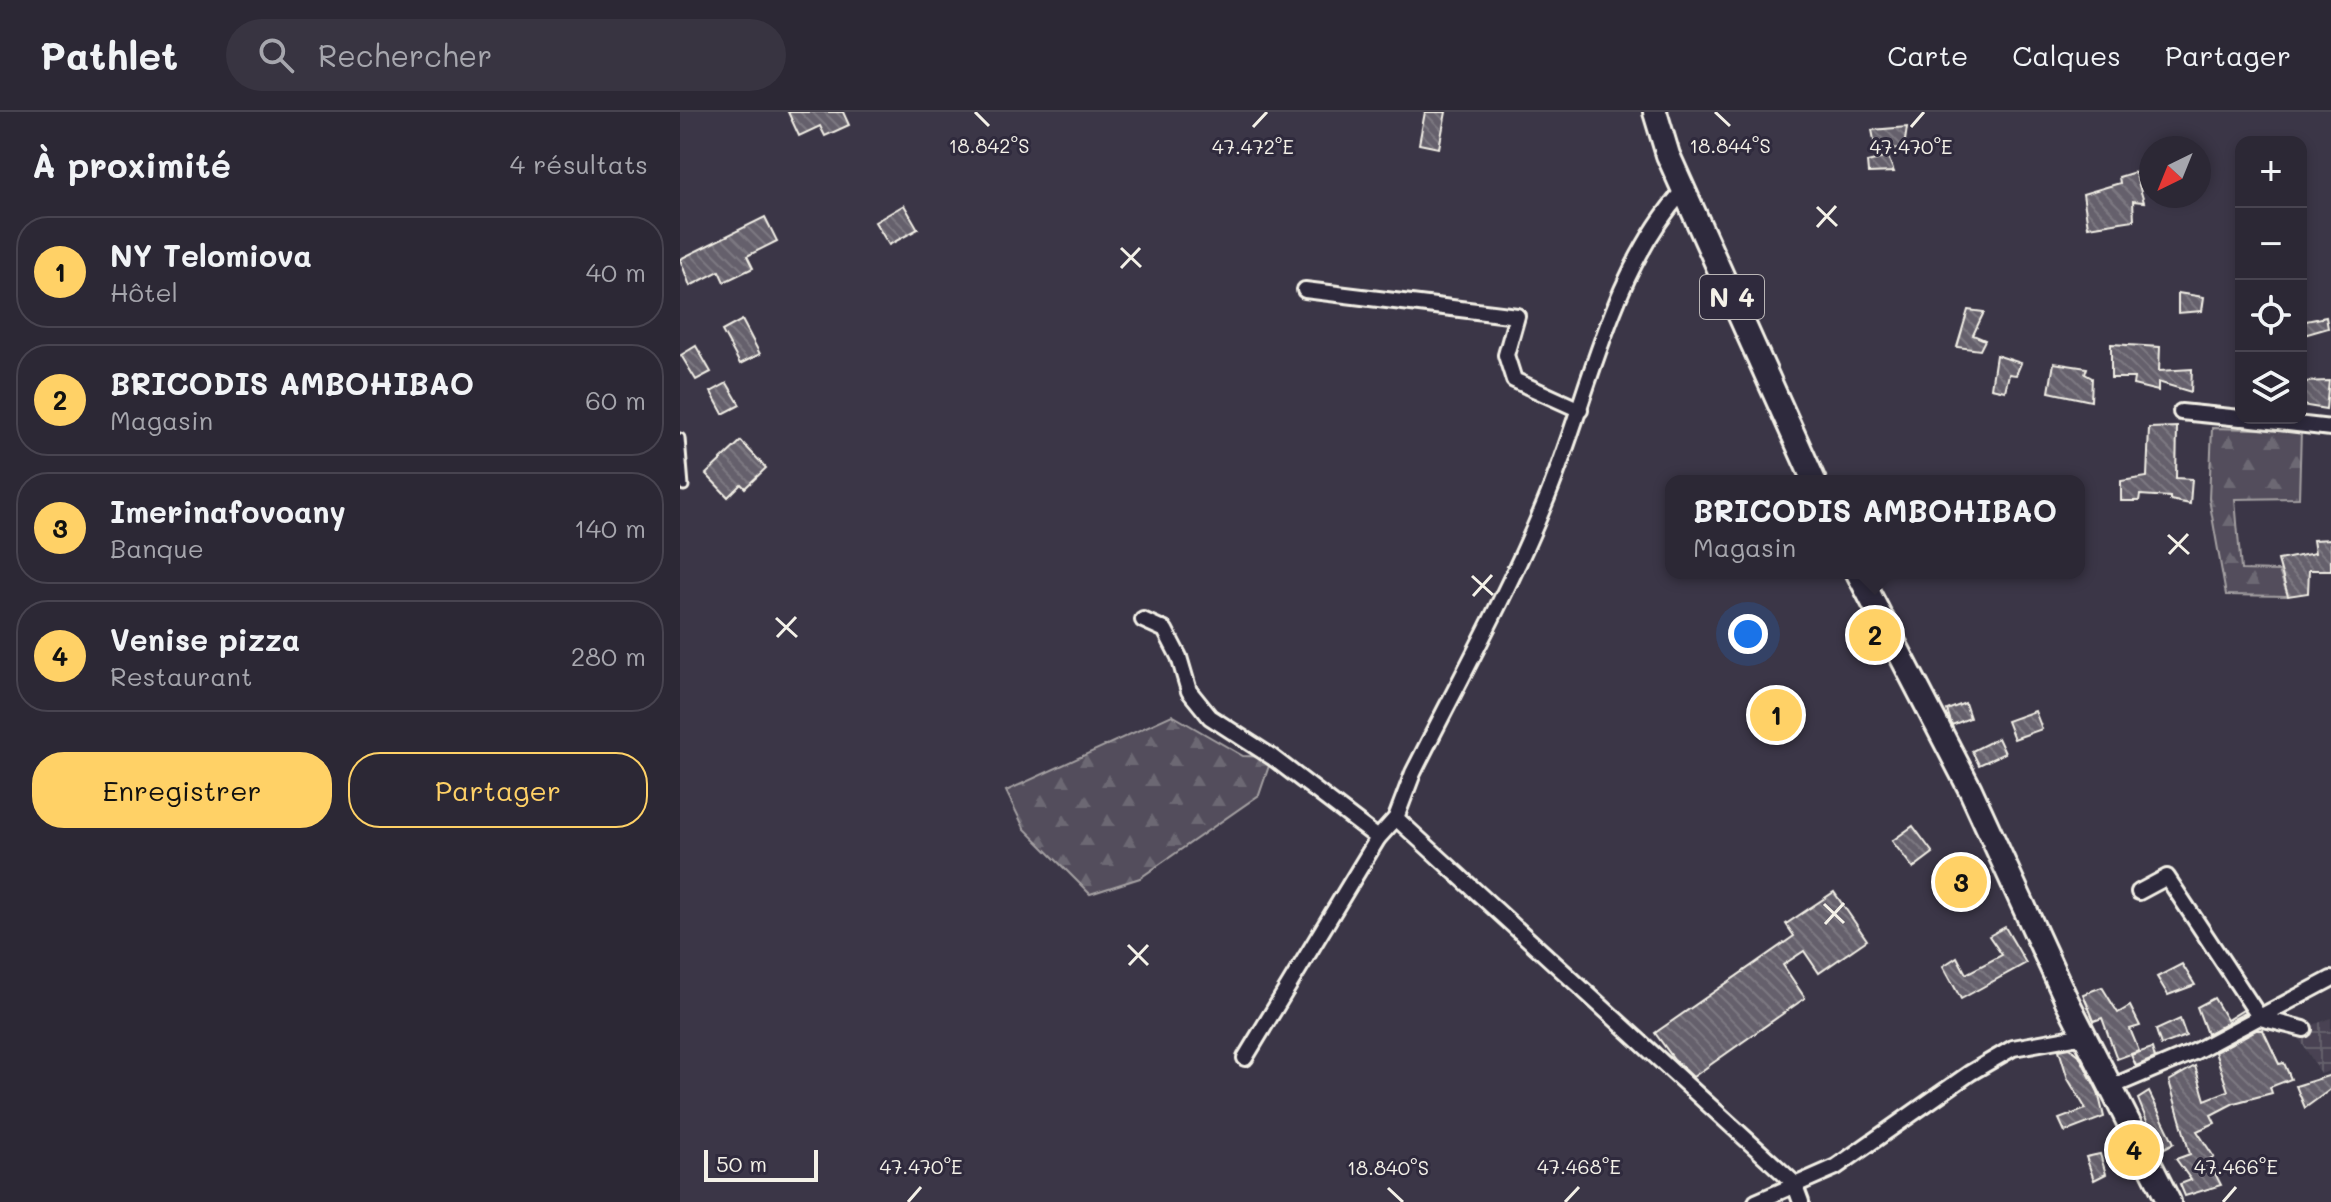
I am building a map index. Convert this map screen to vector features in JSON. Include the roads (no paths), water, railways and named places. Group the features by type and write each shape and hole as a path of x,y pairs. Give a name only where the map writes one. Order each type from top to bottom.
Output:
{"main road":[{"name":"N 4","path":"1655,112 1683,191 1811,475"},
{"path":"1861,579 1970,789 2085,1035 2169,1202"}],"street":[{"path":"1245,1058 1378,838 1396,818 1413,773 1544,505 1620,292 1658,220 1683,191"},
{"path":"1305,290 1517,316 1506,355 1514,380 1580,410"},
{"path":"2181,412 2235,417"},
{"path":"2295,424 2331,428"},
{"path":"1143,620 1165,630 1189,691 1210,717 1272,757 1378,838"},
{"path":"1396,818 1794,1183 1801,1202"},
{"path":"2139,892 2167,877 2260,1018 2304,1029"},
{"path":"2111,1087 2194,1052 2331,979"},
{"path":"1756,1202 1836,1167 1970,1073 2013,1048 2085,1035"}],"lane":[{"path":"680,438 684,486"}],"place":[{"name":"BRICODIS AMBOHIBAO","path":"1875,635"},
{"name":"NY Telomiova","path":"1776,715"},
{"name":"Imerinafovoany","path":"1961,882"},
{"name":"Venise pizza","path":"2134,1150"}]}
